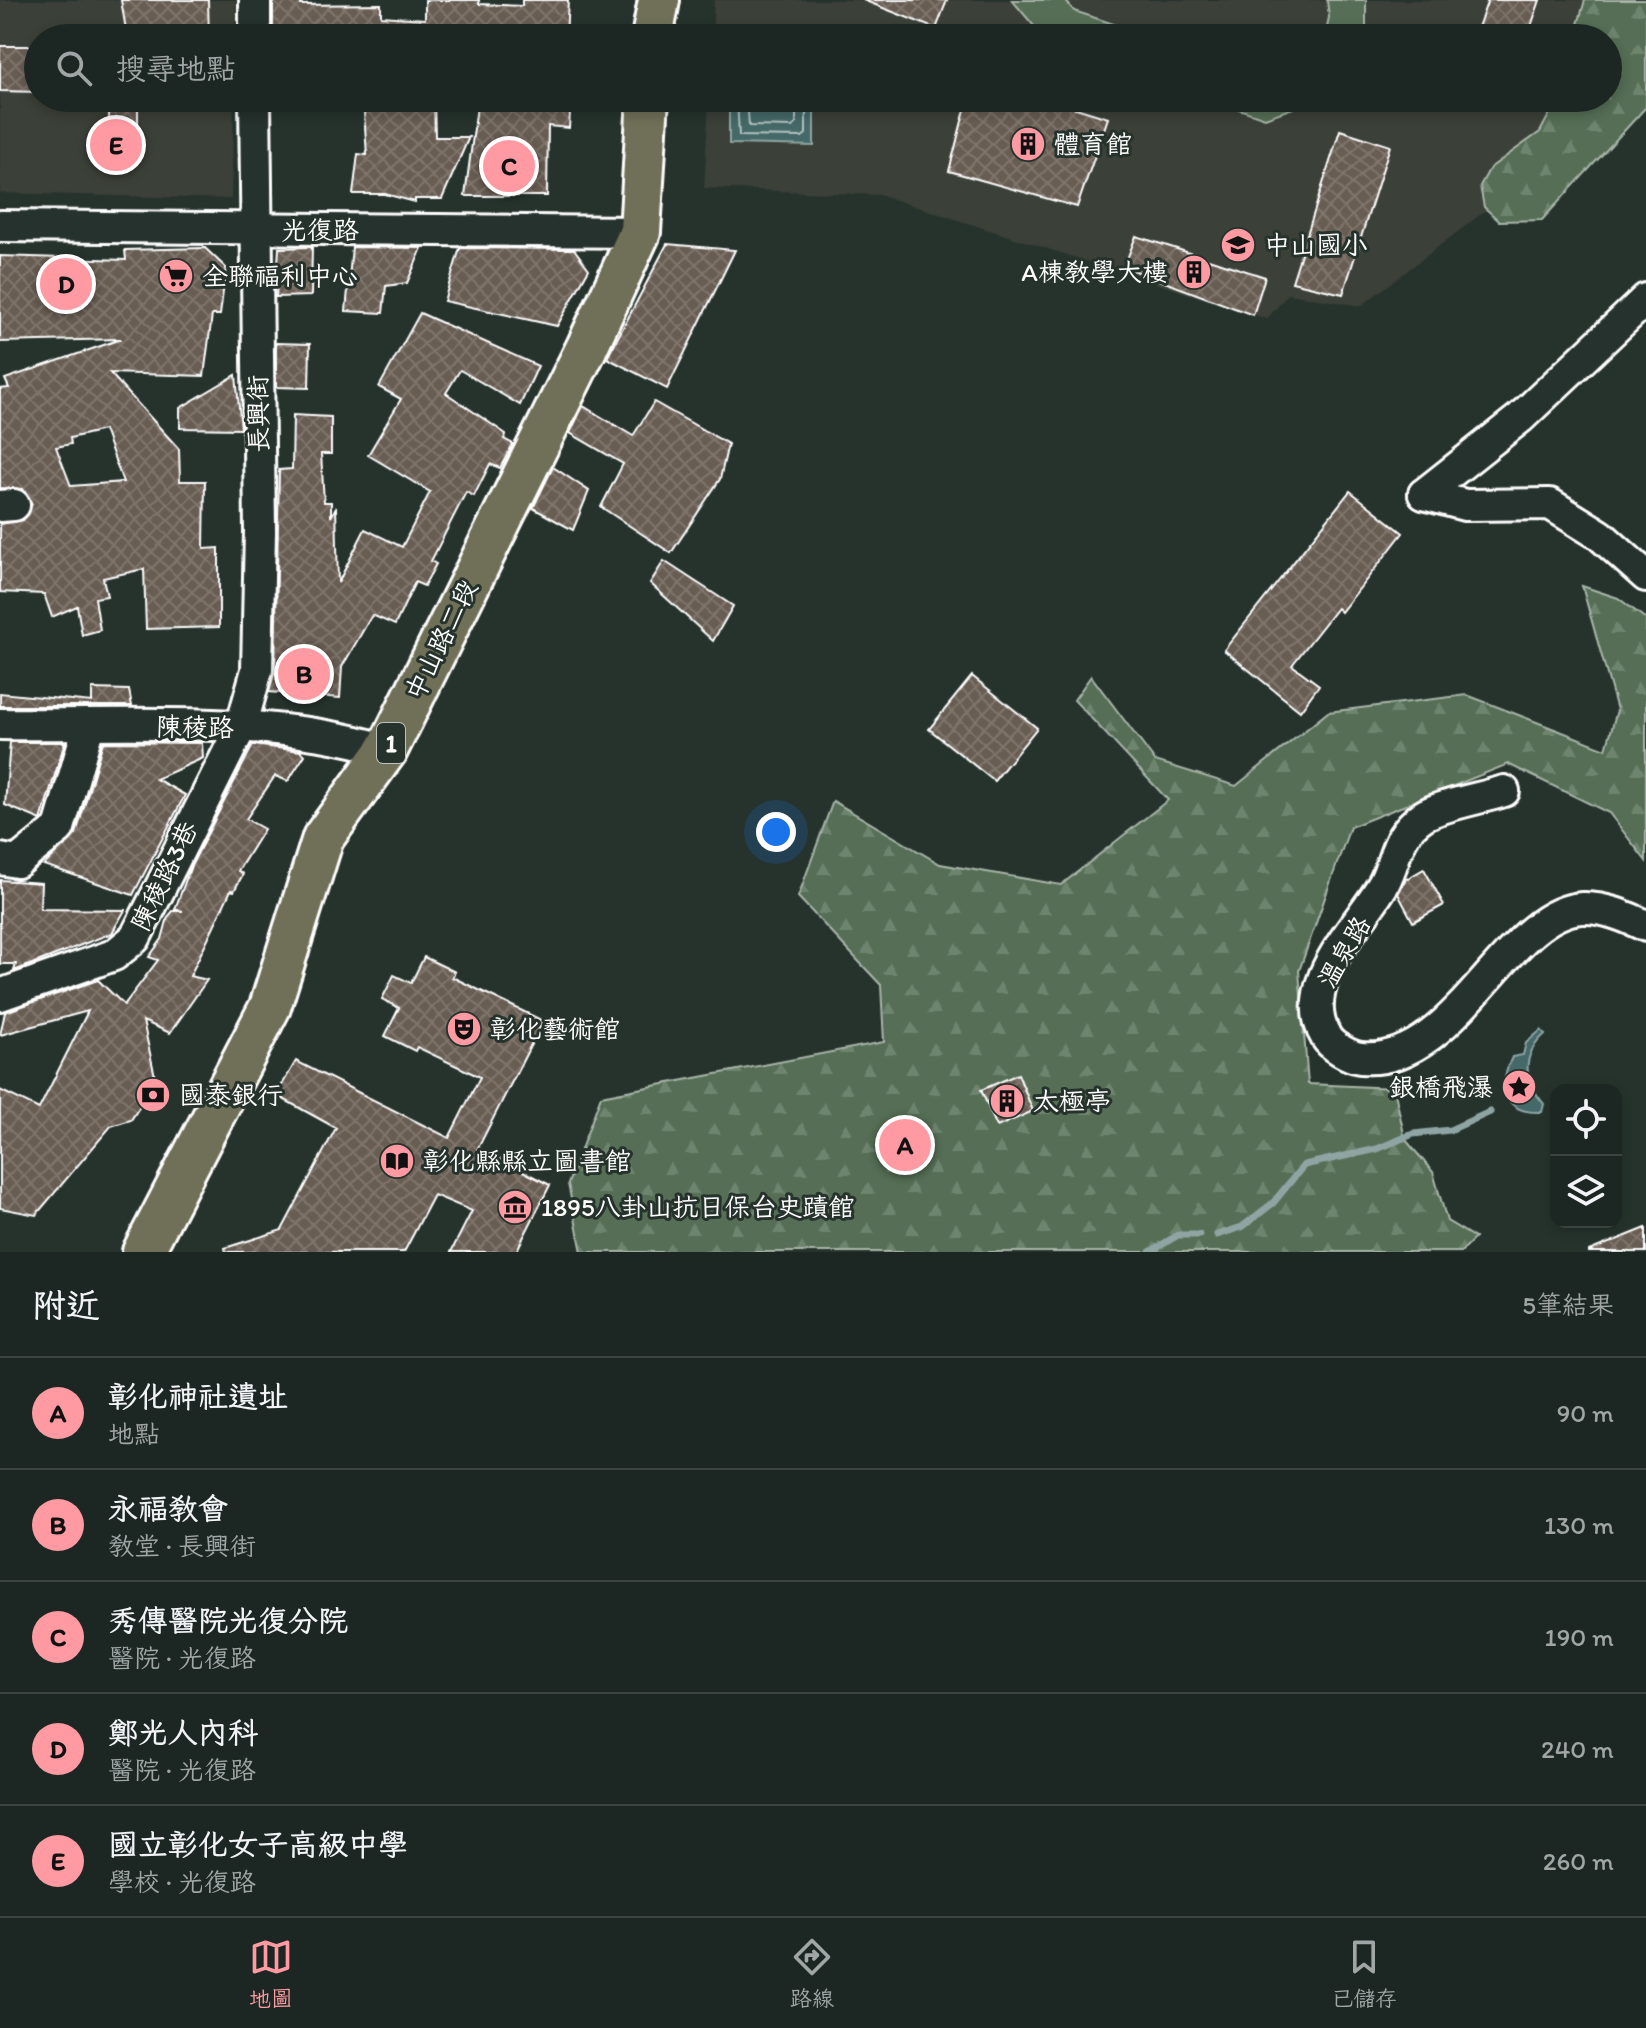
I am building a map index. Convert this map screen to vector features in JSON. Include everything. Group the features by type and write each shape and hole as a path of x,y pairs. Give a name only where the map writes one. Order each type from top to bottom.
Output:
{"main road":[{"path":"655,24 659,0"},
{"name":"中山路二段","path":"143,1252 270,1007 323,838 387,750 587,347 640,232 647,112"}],"street":[{"path":"255,0 255,24"},
{"name":"長興街","path":"241,727 257,670 260,531 255,112"},
{"name":"光復路","path":"0,226 640,232"},
{"path":"1646,299 1520,418 1424,494 1465,505 1550,504 1600,535 1646,576"},
{"name":"陳稜路","path":"0,724 241,727 337,735 387,750"},
{"path":"0,859 17,862 59,828 89,725"},
{"name":"陳稜路3巷","path":"0,995 114,955 135,938 241,727"},
{"name":"溫泉路","path":"1504,791 1423,816 1396,846 1386,879 1320,986 1315,1019 1329,1043 1359,1059 1393,1055 1425,1040 1543,922 1556,917 1581,908 1623,914 1646,926"}],"shaded area":[{"path":"0,0 236,0 235,24 24,24 24,112 234,112 231,199 0,193"},
{"path":"714,0 1587,0 1582,24 713,24"},
{"name":"中山國小","path":"708,112 1563,112 1554,158 1361,306 1288,294 1267,319 880,195 704,188"}],"green space":[{"path":"1012,0 1065,0 1074,11 1113,24 1032,24"},
{"path":"1327,0 1366,0 1366,24 1328,24"},
{"path":"1585,0 1646,0 1646,107 1542,220 1499,221 1484,207 1480,186 1490,168 1540,132 1551,112 1622,112 1622,24 1578,24"},
{"path":"1248,112 1282,112 1265,118"},
{"path":"1582,586 1618,598 1646,619 1646,861 1609,813 1508,764 1350,827 1299,971 1308,1084 1394,1088 1405,1139 1433,1172 1447,1221 1475,1238 1461,1252 582,1252 568,1184 601,1096 884,1042 881,985 798,897 833,801 940,864 1061,885 1168,800 1074,700 1091,676 1155,761 1236,786 1328,712 1467,695 1606,749 1617,710"}],"water":[{"path":"729,112 814,112 814,146 729,144"},
{"name":"銀橋飛瀑","path":"1541,1030 1545,1034 1531,1051 1528,1069 1532,1086 1544,1104 1542,1112 1519,1109 1507,1097 1507,1068 1512,1057 1523,1055 1526,1043"}],"building":[{"path":"121,0 208,0 209,24 125,24"},
{"path":"273,0 301,0 301,5 381,4 381,16 425,19 425,0 479,0 479,4 522,6 522,0 568,0 567,24 273,24"},
{"path":"863,0 947,0 938,24 923,24"},
{"path":"1488,0 1540,0 1532,24 1479,24"},
{"path":"0,46 24,46 24,92 0,91"},
{"path":"109,112 138,112 138,124 109,124"},
{"path":"364,112 434,112 435,137 469,137 442,199 415,199 415,202 385,194 353,194 358,154 367,155"},
{"path":"476,112 570,112 569,128 548,126 547,196 465,196"},
{"name":"體育館","path":"964,112 1089,112 1108,118 1077,207 949,171"},
{"path":"1340,130 1390,146 1343,294 1292,282"},
{"name":"A棟教學大樓","path":"1136,236 1265,277 1253,315 1124,267"},
{"path":"667,244 735,250 667,389 607,358"},
{"path":"312,247 311,296 276,297 279,248"},
{"path":"352,247 422,248 407,283 386,286 383,313 346,311"},
{"path":"205,248 226,268 220,315 212,315 204,376 110,373 179,449 180,481 205,481 204,549 219,548 219,627 146,629 144,569 103,578 107,596 95,598 100,630 82,635 77,606 52,617 44,594 0,592 0,524 23,520 32,504 23,489 0,488 0,389 9,388 5,379 121,339 0,342 0,256 126,260 125,250","holes":["104,430 123,482 71,486 56,447 71,444 70,438"]},
{"path":"460,248 574,249 589,269 557,326 444,301"},
{"path":"420,313 538,366 520,405 460,370 446,393 506,434 504,439 513,444 500,468 490,464 474,496 466,492 431,561 436,564 424,586 415,582 395,625 372,615 342,667 340,698 269,692 275,670 279,470 292,469 293,415 331,417 331,454 321,454 324,502 331,502 331,517 336,507 338,583 365,529 402,547 430,492 368,455 401,399 379,387"},
{"path":"276,343 310,344 309,388 276,387"},
{"path":"236,375 241,429 180,428 180,408"},
{"path":"654,402 728,444 720,479 671,553 601,507 623,464 570,433 583,406 633,436"},
{"path":"553,467 589,491 573,530 533,508"},
{"path":"1350,491 1403,533 1341,612 1337,608 1292,665 1319,685 1300,711 1224,650"},
{"path":"664,561 733,606 713,641 650,583"},
{"path":"972,676 1037,728 994,781 929,729"},
{"path":"92,689 129,690 132,706 0,706 0,693 92,702"},
{"path":"10,742 65,742 41,820 5,805"},
{"path":"103,742 202,743 203,758 156,779 185,795 133,895 44,865 76,834"},
{"path":"253,745 301,751 305,755 288,781 275,776 246,819 264,829 238,871 243,874 234,891 231,890 190,976 207,980 170,1033 143,1021 156,1081 131,1120 111,1126 36,1215 0,1208 0,1090 39,1109 88,1011 0,1035 5,1012 98,980 124,1005 158,960 149,957 162,939 168,917 173,911 183,911 175,909 191,866"},
{"path":"1424,869 1444,905 1413,922 1398,894 1405,880"},
{"path":"0,880 41,883 40,909 125,910 112,933 14,971 16,964 0,964"},
{"path":"424,957 455,972 452,977 543,1021 478,1148 550,1185 516,1252 451,1252 472,1211 434,1195 404,1252 226,1252 225,1248 282,1230 336,1128 276,1095 296,1061 449,1138 480,1077 417,1047 415,1051 385,1036 399,1008 382,999 394,975 411,983"},
{"name":"太極亭","path":"1018,1074 1033,1111 997,1127 981,1090"},
{"path":"1646,1228 1646,1252 1589,1252 1589,1251"}],"waterway":[{"path":"1217,1235 1242,1227 1273,1203 1304,1165 1377,1149 1413,1134 1450,1130 1490,1112"},
{"path":"1150,1252 1178,1235 1199,1235"}],"place":[{"name":"體育館","path":"1028,144"},
{"name":"國立彰化女子高級中學","path":"116,145"},
{"name":"秀傳醫院光復分院","path":"509,166"},
{"name":"中山國小","path":"1238,245"},
{"name":"A棟教學大樓","path":"1194,272"},
{"name":"全聯福利中心","path":"176,276"},
{"name":"鄭光人內科","path":"66,284"},
{"name":"永福教會","path":"304,674"},
{"name":"彰化藝術館","path":"464,1029"},
{"name":"銀橋飛瀑","path":"1519,1087"},
{"name":"國泰銀行","path":"153,1095"},
{"name":"太極亭","path":"1007,1101"},
{"name":"彰化神社遺址","path":"905,1145"},
{"name":"彰化縣縣立圖書館","path":"397,1161"},
{"name":"1895八卦山抗日保台史蹟館","path":"515,1207"}]}
